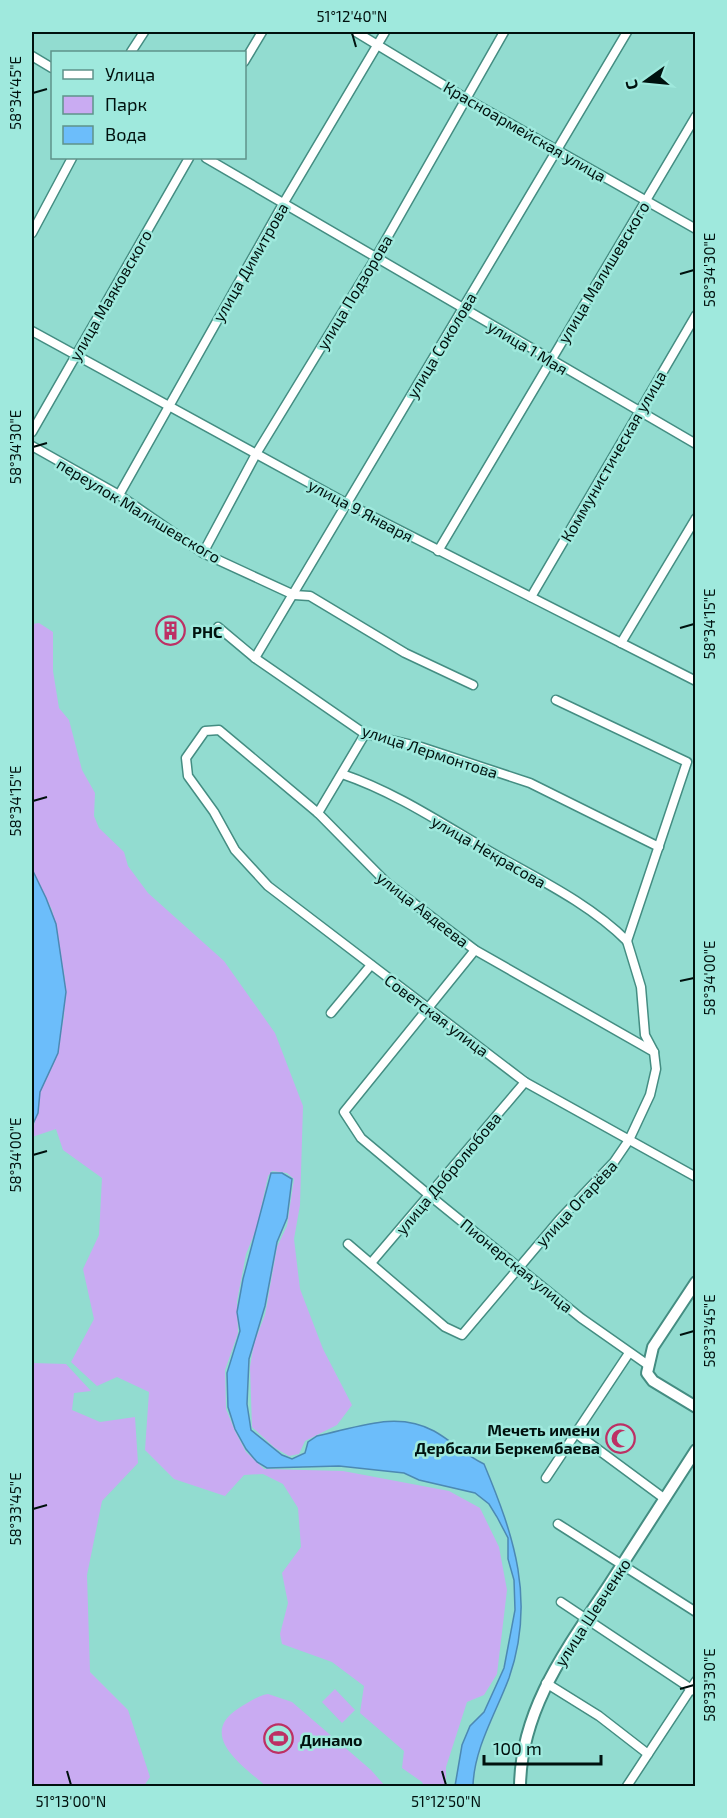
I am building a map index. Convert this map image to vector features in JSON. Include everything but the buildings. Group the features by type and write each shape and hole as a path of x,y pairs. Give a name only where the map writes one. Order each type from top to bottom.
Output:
{"main road":[{"path":"648,1365 653,1347 694,1286"},
{"name":"Пионерская улица","path":"648,1365 648,1373 653,1381 696,1407"},
{"name":"улица Шевченко","path":"520,1786 520,1771 528,1735 546,1683 696,1450"}],"street":[{"path":"132,51 144,32"},
{"path":"246,59 262,32"},
{"name":"Красноармейская улица","path":"356,32 465,98 696,229"},
{"name":"улица Димитрова","path":"119,495 283,204 386,32"},
{"name":"улица Подзорова","path":"203,553 256,454 375,259 504,32"},
{"name":"улица Соколова","path":"255,658 627,32"},
{"path":"32,56 51,67"},
{"name":"улица Малишевского","path":"438,551 696,116"},
{"path":"32,233 71,159"},
{"name":"улица Маяковского","path":"32,432 188,159"},
{"name":"улица 1 Мая","path":"208,159 375,259 696,444"},
{"name":"Коммунистическая улица","path":"531,597 696,315"},
{"name":"улица 9 Января","path":"32,331 346,503 696,681"},
{"name":"переулок Малишевского","path":"32,446 119,495 203,553 294,595 310,596 405,653 473,685"},
{"path":"621,643 696,518"},
{"name":"улица Лермонтова","path":"218,627 255,658 365,734 421,747 530,783 659,847"},
{"path":"556,700 687,762 627,941"},
{"name":"Советская улица","path":"219,730 205,731 186,758 188,776 214,812 235,850 268,886 525,1082 696,1177"},
{"name":"улица Авдеева","path":"219,730 318,813 387,883 475,950 654,1052"},
{"path":"318,813 365,734"},
{"name":"улица Некрасова","path":"342,774 376,786 541,880 608,922 627,941"},
{"name":"улица Огарёва","path":"371,1263 446,1327 462,1335 519,1265 614,1162 629,1140 650,1095 656,1069 654,1052 645,1035 641,987 627,941"},
{"path":"427,1006 475,950"},
{"path":"331,1013 371,965"},
{"name":"Пионерская улица","path":"427,1006 344,1112 362,1138 429,1195 629,1353 648,1365"},
{"name":"улица Добролюбова","path":"371,1263 525,1082"},
{"path":"348,1244 371,1263"},
{"path":"546,1478 629,1353"},
{"path":"577,1434 665,1499"},
{"path":"558,1524 696,1612"},
{"path":"561,1602 694,1687 627,1786"},
{"path":"546,1683 598,1716 648,1754"}],"green space":[{"path":"39,623 53,632 53,671 59,708 69,720 82,770 95,793 94,816 99,828 124,852 128,866 148,893 224,961 275,1033 303,1106 300,1205 294,1239 300,1289 323,1349 352,1405 337,1425 305,1441 299,1454 289,1456 275,1448 252,1427 250,1367 254,1343 265,1315 277,1247 287,1226 294,1179 287,1173 272,1171 268,1176 257,1227 246,1254 237,1301 238,1333 225,1370 226,1409 235,1431 246,1452 264,1469 343,1471 449,1491 480,1508 499,1547 507,1590 497,1674 484,1695 467,1702 446,1767 446,1786 424,1786 422,1782 402,1768 404,1751 360,1713 364,1686 332,1662 282,1644 280,1634 288,1603 282,1573 301,1547 298,1508 283,1484 263,1474 244,1475 225,1496 174,1479 145,1450 149,1392 117,1377 97,1386 71,1362 94,1319 83,1269 99,1235 102,1178 63,1150 56,1129 32,1137 40,1092 54,1063 64,1017 65,979 52,910 32,869 32,624"},
{"path":"32,1363 66,1364 91,1391 74,1393 72,1410 100,1422 135,1417 138,1463 102,1501 87,1575 90,1672 128,1710 150,1777 144,1786 32,1786"},
{"path":"335,1689 355,1710 342,1723 322,1702"},
{"name":"Динамо","path":"268,1694 292,1702 371,1770 385,1786 266,1786 246,1770 228,1750 223,1740 222,1729 227,1718 239,1708"}],"water":[{"path":"32,869 56,924 66,992 58,1053 40,1092 38,1113 32,1126"},
{"path":"271,1173 282,1173 292,1179 287,1218 277,1242 265,1306 249,1359 247,1404 251,1430 282,1455 292,1459 305,1453 308,1442 317,1436 361,1425 391,1421 420,1425 441,1435 484,1464 504,1517 518,1569 521,1622 509,1678 481,1744 473,1786 455,1786 462,1745 470,1726 484,1712 504,1668 515,1610 514,1580 508,1559 508,1538 489,1504 475,1493 419,1480 404,1473 339,1466 267,1468 257,1462 246,1449 235,1429 228,1407 227,1373 240,1331 237,1312 243,1279"}],"place":[{"name":"РНС","path":"171,631"},
{"name":"Мечеть имени Дербсали Беркембаева","path":"621,1438"},
{"name":"Динамо","path":"279,1739"}]}
